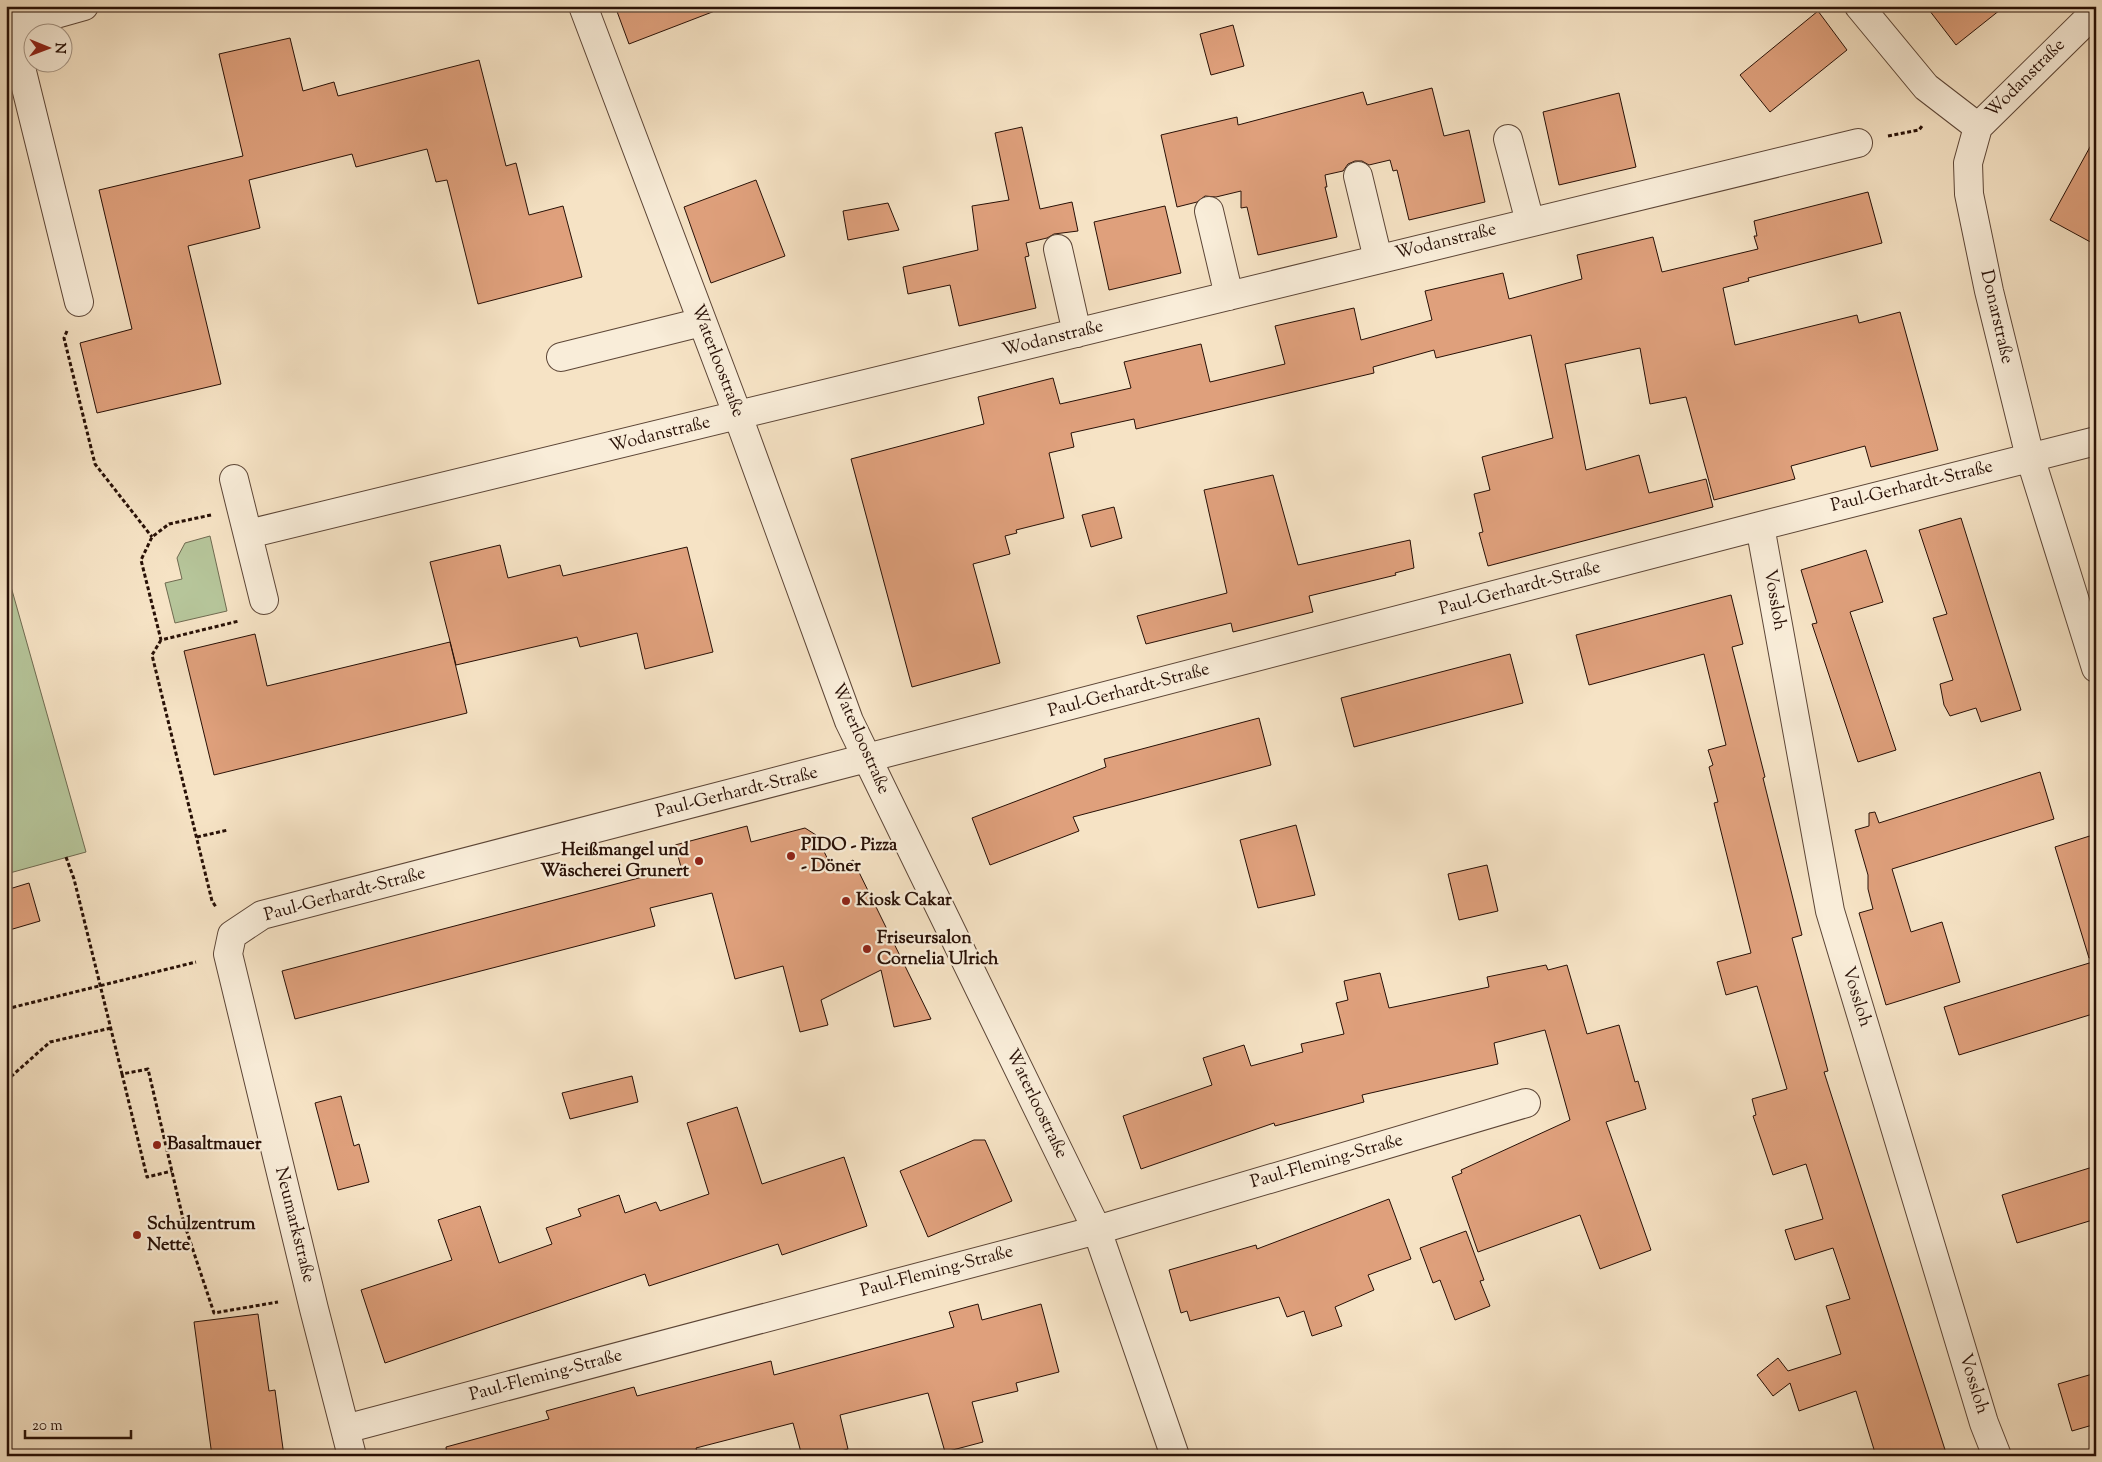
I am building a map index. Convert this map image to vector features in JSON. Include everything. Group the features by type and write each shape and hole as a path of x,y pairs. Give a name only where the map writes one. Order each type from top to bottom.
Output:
{"street":[{"path":"75,314 8,28 84,6"},
{"name":"Waterloostraße","path":"583,6 738,416 849,721 1096,1230 1175,1456"},
{"path":"1859,6 1926,87 1978,127"},
{"name":"Wodanstraße","path":"1978,127 2096,11"},
{"name":"Donarstraße","path":"1978,127 1968,162 1969,194 1989,291 2030,457 2096,668"},
{"path":"1508,139 1530,222"},
{"name":"Wodanstraße","path":"248,534 1858,143"},
{"path":"1358,176 1378,259"},
{"path":"1209,211 1229,296"},
{"path":"1058,249 1077,333"},
{"path":"561,357 702,322"},
{"name":"Paul-Gerhardt-Straße","path":"230,945 262,915 867,760 1760,526 2096,442"},
{"path":"234,479 264,600"},
{"name":"Vossloh","path":"1760,526 1830,912 1984,1423 1998,1456"},
{"name":"Neumarkstraße","path":"230,945 311,1296 352,1456"},
{"name":"Paul-Fleming-Straße","path":"345,1429 1096,1230 1526,1103"}],"path":[{"path":"1858,143 1919,130 1941,98"},
{"path":"75,314 64,338 95,464 152,537"},
{"path":"212,900 152,655 161,640 141,560 152,537 168,524 217,514"},
{"path":"161,640 244,620"},
{"path":"197,837 228,830"},
{"path":"66,858 74,879 101,985 146,1177 172,1171"},
{"path":"6,1009 101,985 230,945"},
{"path":"6,1081 50,1042 111,1028"},
{"path":"122,1074 148,1069 184,1222 214,1313 311,1296"}],"green space":[{"path":"210,536 227,611 175,623 165,583 182,579 177,558 185,543"},
{"path":"6,569 86,852 6,874"}],"building":[{"path":"615,6 720,6 720,9 629,44"},
{"path":"1926,6 2005,6 1956,45"},
{"path":"1818,11 1847,50 1770,112 1740,75"},
{"path":"1233,25 1244,66 1211,75 1200,34"},
{"path":"290,38 303,91 334,82 338,96 479,60 506,166 516,163 529,215 563,206 582,277 478,304 447,180 436,182 427,149 356,167 352,154 249,180 260,228 188,246 221,384 97,413 80,343 132,329 99,190 243,156 219,54"},
{"path":"1432,88 1444,136 1469,130 1485,202 1409,220 1397,170 1393,171 1390,160 1369,165 1362,161 1355,161 1348,164 1343,171 1325,175 1327,187 1325,187 1337,237 1258,255 1247,207 1241,208 1241,191 1216,197 1205,196 1197,202 1177,207 1161,135 1237,117 1238,125 1363,92 1367,105"},
{"path":"1619,93 1636,167 1559,185 1543,112"},
{"path":"1022,127 1040,209 1072,202 1078,231 1054,234 1047,238 1026,243 1029,256 1025,257 1036,308 959,326 950,285 908,294 903,267 978,250 972,206 1009,200 995,133"},
{"path":"2096,136 2096,245 2050,220"},
{"path":"756,180 785,256 711,283 684,207"},
{"path":"1868,192 1882,243 1748,278 1749,281 1723,288 1735,345 1857,315 1859,323 1900,312 1938,450 1871,467 1865,446 1791,466 1795,479 1714,500 1686,397 1650,404 1640,348 1565,364 1586,470 1639,455 1649,493 1706,479 1713,507 1488,566 1479,533 1483,532 1474,494 1490,490 1482,457 1553,438 1531,335 1436,358 1434,350 1373,367 1374,373 1136,429 1134,419 1071,433 1074,447 1049,453 1064,518 1016,530 1017,533 1005,536 1010,554 973,564 1000,663 912,687 851,459 984,424 978,397 1053,378 1060,404 1131,388 1124,362 1201,344 1210,382 1285,364 1275,326 1354,308 1361,340 1432,320 1425,291 1503,273 1509,299 1582,279 1577,255 1653,237 1662,272 1758,249 1754,236 1757,236 1754,221"},
{"path":"888,203 899,230 848,240 843,211"},
{"path":"1165,206 1181,273 1109,290 1094,222"},
{"path":"1273,475 1298,565 1410,540 1414,568 1395,573 1396,575 1309,596 1313,612 1233,632 1231,623 1146,644 1137,616 1227,593 1204,490"},
{"path":"1114,507 1122,538 1091,547 1082,515"},
{"path":"1961,518 2021,710 1981,722 1976,708 1950,716 1944,705 1940,684 1953,680 1933,618 1947,614 1919,530"},
{"path":"500,545 508,578 560,565 563,576 687,547 713,652 645,669 637,633 580,647 577,637 456,665 430,562"},
{"path":"1866,550 1883,602 1850,612 1896,750 1858,762 1812,624 1817,623 1801,570"},
{"path":"1731,595 1743,644 1732,647 1802,935 1792,938 1828,1071 1824,1072 1947,1456 1876,1456 1856,1391 1799,1411 1790,1383 1773,1396 1757,1375 1778,1358 1788,1371 1841,1354 1826,1306 1850,1299 1833,1248 1795,1260 1785,1230 1823,1219 1806,1164 1773,1175 1753,1116 1756,1115 1752,1099 1787,1089 1757,986 1726,995 1717,962 1751,953 1714,803 1718,802 1709,767 1713,765 1708,750 1726,745 1704,654 1589,685 1576,635"},
{"path":"255,634 267,686 450,642 467,713 214,775 184,651"},
{"path":"1510,654 1523,703 1354,747 1341,698"},
{"path":"1259,718 1271,765 1073,817 1079,831 990,865 972,818 1106,767 1104,759"},
{"path":"2040,772 2054,819 1892,869 1911,932 1942,922 1960,982 1886,1005 1859,913 1873,909 1868,889 1868,875 1855,830 1869,826 1869,813 1875,812 1879,823"},
{"path":"1296,825 1315,895 1258,908 1240,840"},
{"path":"747,826 751,842 805,828 816,835 833,870 853,860 931,1019 894,1027 881,970 821,1000 828,1025 800,1032 783,966 735,979 712,893 650,908 655,926 295,1019 282,971 681,867 675,845"},
{"path":"2096,834 2096,957 2089,958 2055,847"},
{"path":"1487,865 1498,911 1459,920 1448,874"},
{"path":"29,883 40,921 6,931 6,890"},
{"path":"2096,961 2096,1013 1959,1055 1944,1007"},
{"path":"1546,965 1548,970 1567,965 1587,1034 1619,1025 1635,1082 1638,1081 1646,1109 1606,1122 1651,1250 1600,1269 1580,1215 1478,1252 1452,1177 1462,1173 1461,1170 1570,1120 1545,1030 1494,1043 1498,1064 1362,1095 1364,1102 1275,1126 1274,1123 1141,1169 1123,1116 1212,1085 1203,1058 1244,1045 1251,1066 1303,1052 1301,1044 1344,1034 1336,1003 1348,1000 1344,981 1380,973 1389,1008 1489,987 1487,977"},
{"path":"632,1076 638,1102 570,1119 562,1093"},
{"path":"341,1096 354,1146 359,1144 369,1182 338,1190 315,1103"},
{"path":"737,1107 762,1184 844,1157 867,1226 782,1255 778,1244 649,1286 645,1274 385,1363 361,1290 452,1260 438,1220 480,1206 499,1263 552,1244 546,1228 581,1216 578,1209 619,1195 625,1213 656,1202 660,1211 709,1194 687,1123"},
{"path":"974,1140 985,1140 1012,1201 928,1237 900,1171"},
{"path":"2096,1166 2096,1219 2017,1243 2002,1195"},
{"path":"1389,1199 1411,1259 1368,1275 1374,1290 1335,1307 1342,1326 1312,1336 1304,1311 1287,1317 1279,1297 1190,1321 1187,1311 1181,1313 1169,1270 1256,1245 1257,1249"},
{"path":"1466,1231 1484,1280 1480,1281 1490,1306 1455,1320 1440,1280 1433,1283 1420,1248"},
{"path":"978,1304 982,1320 1041,1304 1059,1372 1016,1383 1018,1391 972,1402 983,1442 945,1452 928,1393 840,1415 848,1449 823,1456 802,1456 793,1423 696,1448 698,1456 447,1456 446,1447 549,1419 546,1411 634,1387 637,1396 771,1361 774,1375 954,1327 949,1312"},
{"path":"258,1314 269,1391 275,1390 284,1456 212,1456 194,1322"},
{"path":"2096,1373 2096,1424 2072,1431 2058,1384"}],"place":[{"name":"PIDO - Pizza - Döner","path":"791,856"},
{"name":"Heißmangel und Wäscherei Grunert","path":"699,861"},
{"name":"Kiosk Cakar","path":"846,901"},
{"name":"Friseursalon Cornelia Ulrich","path":"867,949"},
{"name":"Basaltmauer","path":"157,1145"},
{"name":"Schulzentrum Nette","path":"137,1235"}]}
